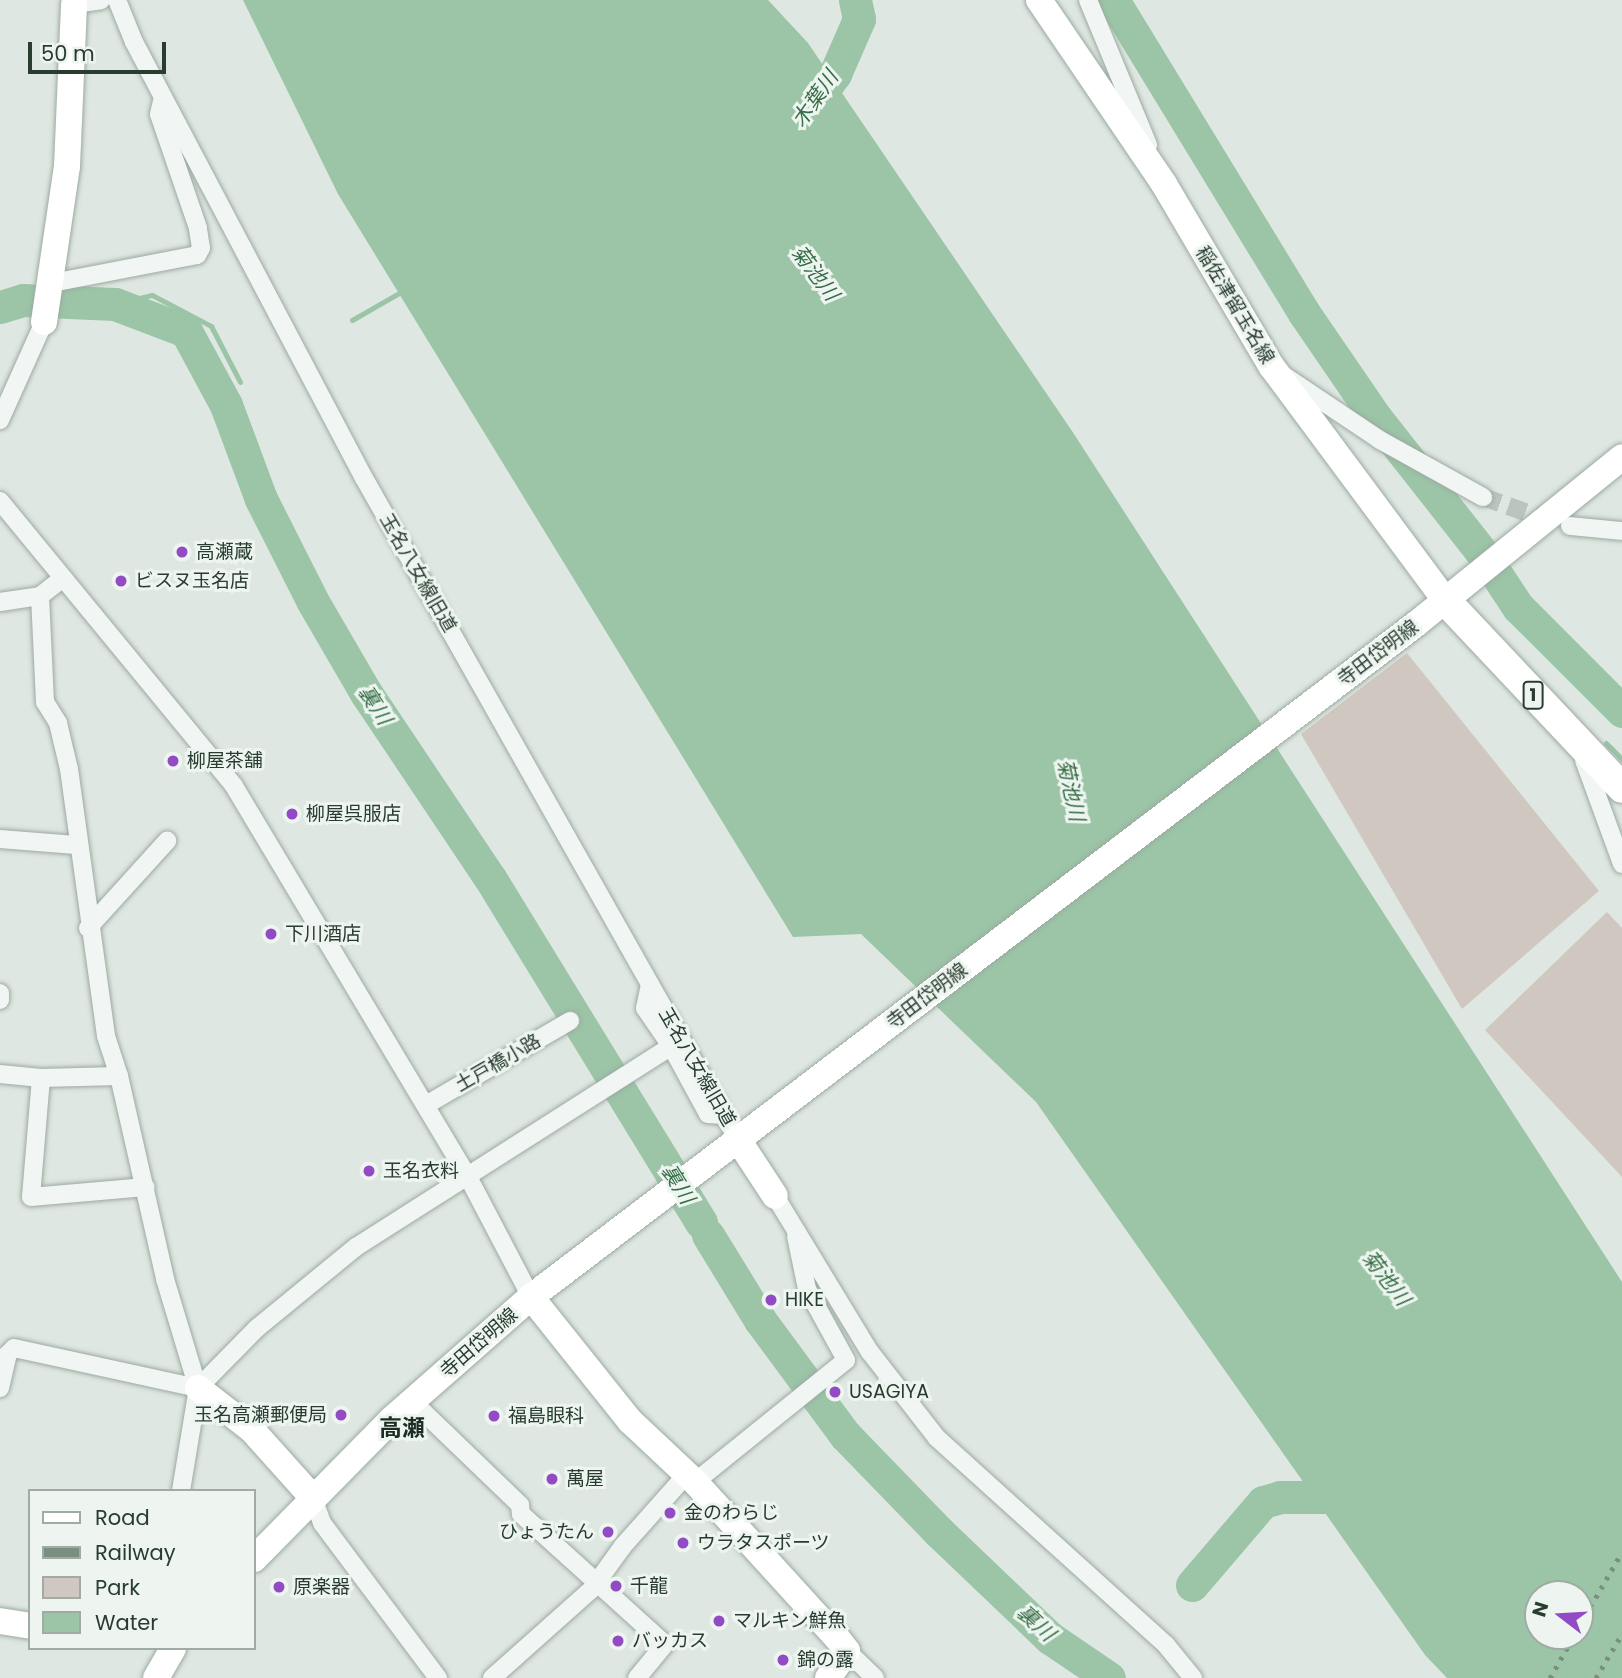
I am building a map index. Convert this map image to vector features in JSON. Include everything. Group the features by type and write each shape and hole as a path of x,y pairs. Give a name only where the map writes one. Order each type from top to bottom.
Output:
{"main road":[{"name":"稲佐津留玉名線","path":"1039,0 1164,184 1272,368 1445,600"},
{"path":"44,322 52,285 66,166 74,2"},
{"name":"寺田岱明線","path":"256,1557 412,1401 531,1297 714,1158 740,1125 1416,624 1622,457"},
{"name":"1","path":"1445,600 1622,788"},
{"path":"740,1125 775,1196"},
{"path":"531,1297 631,1421 691,1478 847,1651 828,1678"},
{"path":"198,1388 252,1430 313,1498"},
{"path":"0,1621 28,1626"}],"street":[{"path":"74,2 101,0"},
{"name":"玉名八女線旧道","path":"117,0 163,97 364,478 650,985 740,1125"},
{"path":"1088,0 1164,184"},
{"path":"52,285 197,255 201,248 198,228 159,114 163,97"},
{"path":"0,419 44,322"},
{"path":"1272,368 1380,439 1483,497"},
{"path":"0,501 233,786 468,1177 531,1297"},
{"path":"1570,526 1622,531"},
{"path":"0,601 40,596 63,578"},
{"path":"40,596 45,702 58,723 69,769 76,845 106,1036 119,1076 146,1187 165,1279 198,1388 181,1489"},
{"path":"1576,740 1600,793 1622,864"},
{"path":"0,839 76,845"},
{"path":"88,928 167,841"},
{"path":"650,985 645,1008 671,1046 708,1114 740,1125"},
{"path":"0,993 0,1000"},
{"name":"土戸橋小路","path":"426,1105 570,1021"},
{"path":"198,1388 257,1328 356,1247 671,1046"},
{"path":"0,1074 41,1078 119,1076"},
{"path":"41,1078 32,1197 146,1187"},
{"path":"775,1196 793,1220 870,1352 937,1438 1166,1645 1193,1678"},
{"path":"492,1678 596,1584 622,1546 691,1478 782,1413 846,1360 807,1289 793,1220"},
{"path":"0,1388 8,1354 14,1348 198,1388"},
{"path":"412,1401 596,1584 665,1644 636,1678"},
{"path":"313,1498 322,1523 439,1678"},
{"path":"847,1651 875,1678"}],"green space":[{"path":"1407,653 1599,891 1462,1009 1301,734"},
{"path":"1607,912 1622,928 1622,1177 1485,1030"}],"water":[{"name":"菊池川","path":"243,0 768,0 808,43 1072,431 1622,1282 1622,1678 1447,1678 1425,1655 1036,1102 861,934 793,937 338,194"}],"waterway":[{"name":"木葉川","path":"805,115 835,74 859,19 855,0"},
{"path":"1113,0 1304,313 1376,418 1483,554 1518,607 1622,711"},
{"path":"352,320 399,293"},
{"path":"115,304 152,295 211,326 240,382"},
{"name":"裏川","path":"0,307 23,300 115,304 186,331 226,405 261,499 313,602 366,693 490,878 701,1222"},
{"path":"1606,743 1622,759"},
{"name":"裏川","path":"708,1235 760,1320 845,1435 939,1532 1050,1638 1109,1678"},
{"name":"裏川","path":"1192,1585 1263,1502 1280,1497 1358,1497"}],"tunnel":[{"path":"1483,497 1553,522"}],"railway":[{"path":"1594,1601 1622,1552"},
{"path":"1596,1678 1622,1634"},
{"path":"1550,1678 1566,1650"}],"place":[{"name":"高瀬蔵","path":"182,552"},
{"name":"ビスヌ玉名店","path":"121,581"},
{"name":"柳屋茶舗","path":"173,761"},
{"name":"柳屋呉服店","path":"292,814"},
{"name":"下川酒店","path":"271,934"},
{"name":"玉名衣料","path":"369,1171"},
{"name":"HIKE","path":"771,1300"},
{"name":"USAGIYA","path":"835,1392"},
{"name":"玉名高瀬郵便局","path":"341,1415"},
{"name":"福島眼科","path":"494,1416"},
{"name":"萬屋","path":"552,1479"},
{"name":"金のわらじ","path":"670,1513"},
{"name":"ひょうたん","path":"608,1532"},
{"name":"ウラタスポーツ","path":"683,1543"},
{"name":"千龍","path":"616,1586"},
{"name":"原楽器","path":"279,1587"},
{"name":"マルキン鮮魚","path":"719,1621"},
{"name":"バッカス","path":"618,1641"},
{"name":"錦の露","path":"783,1660"}],"district":[{"name":"高瀬","path":"402,1428"}]}
